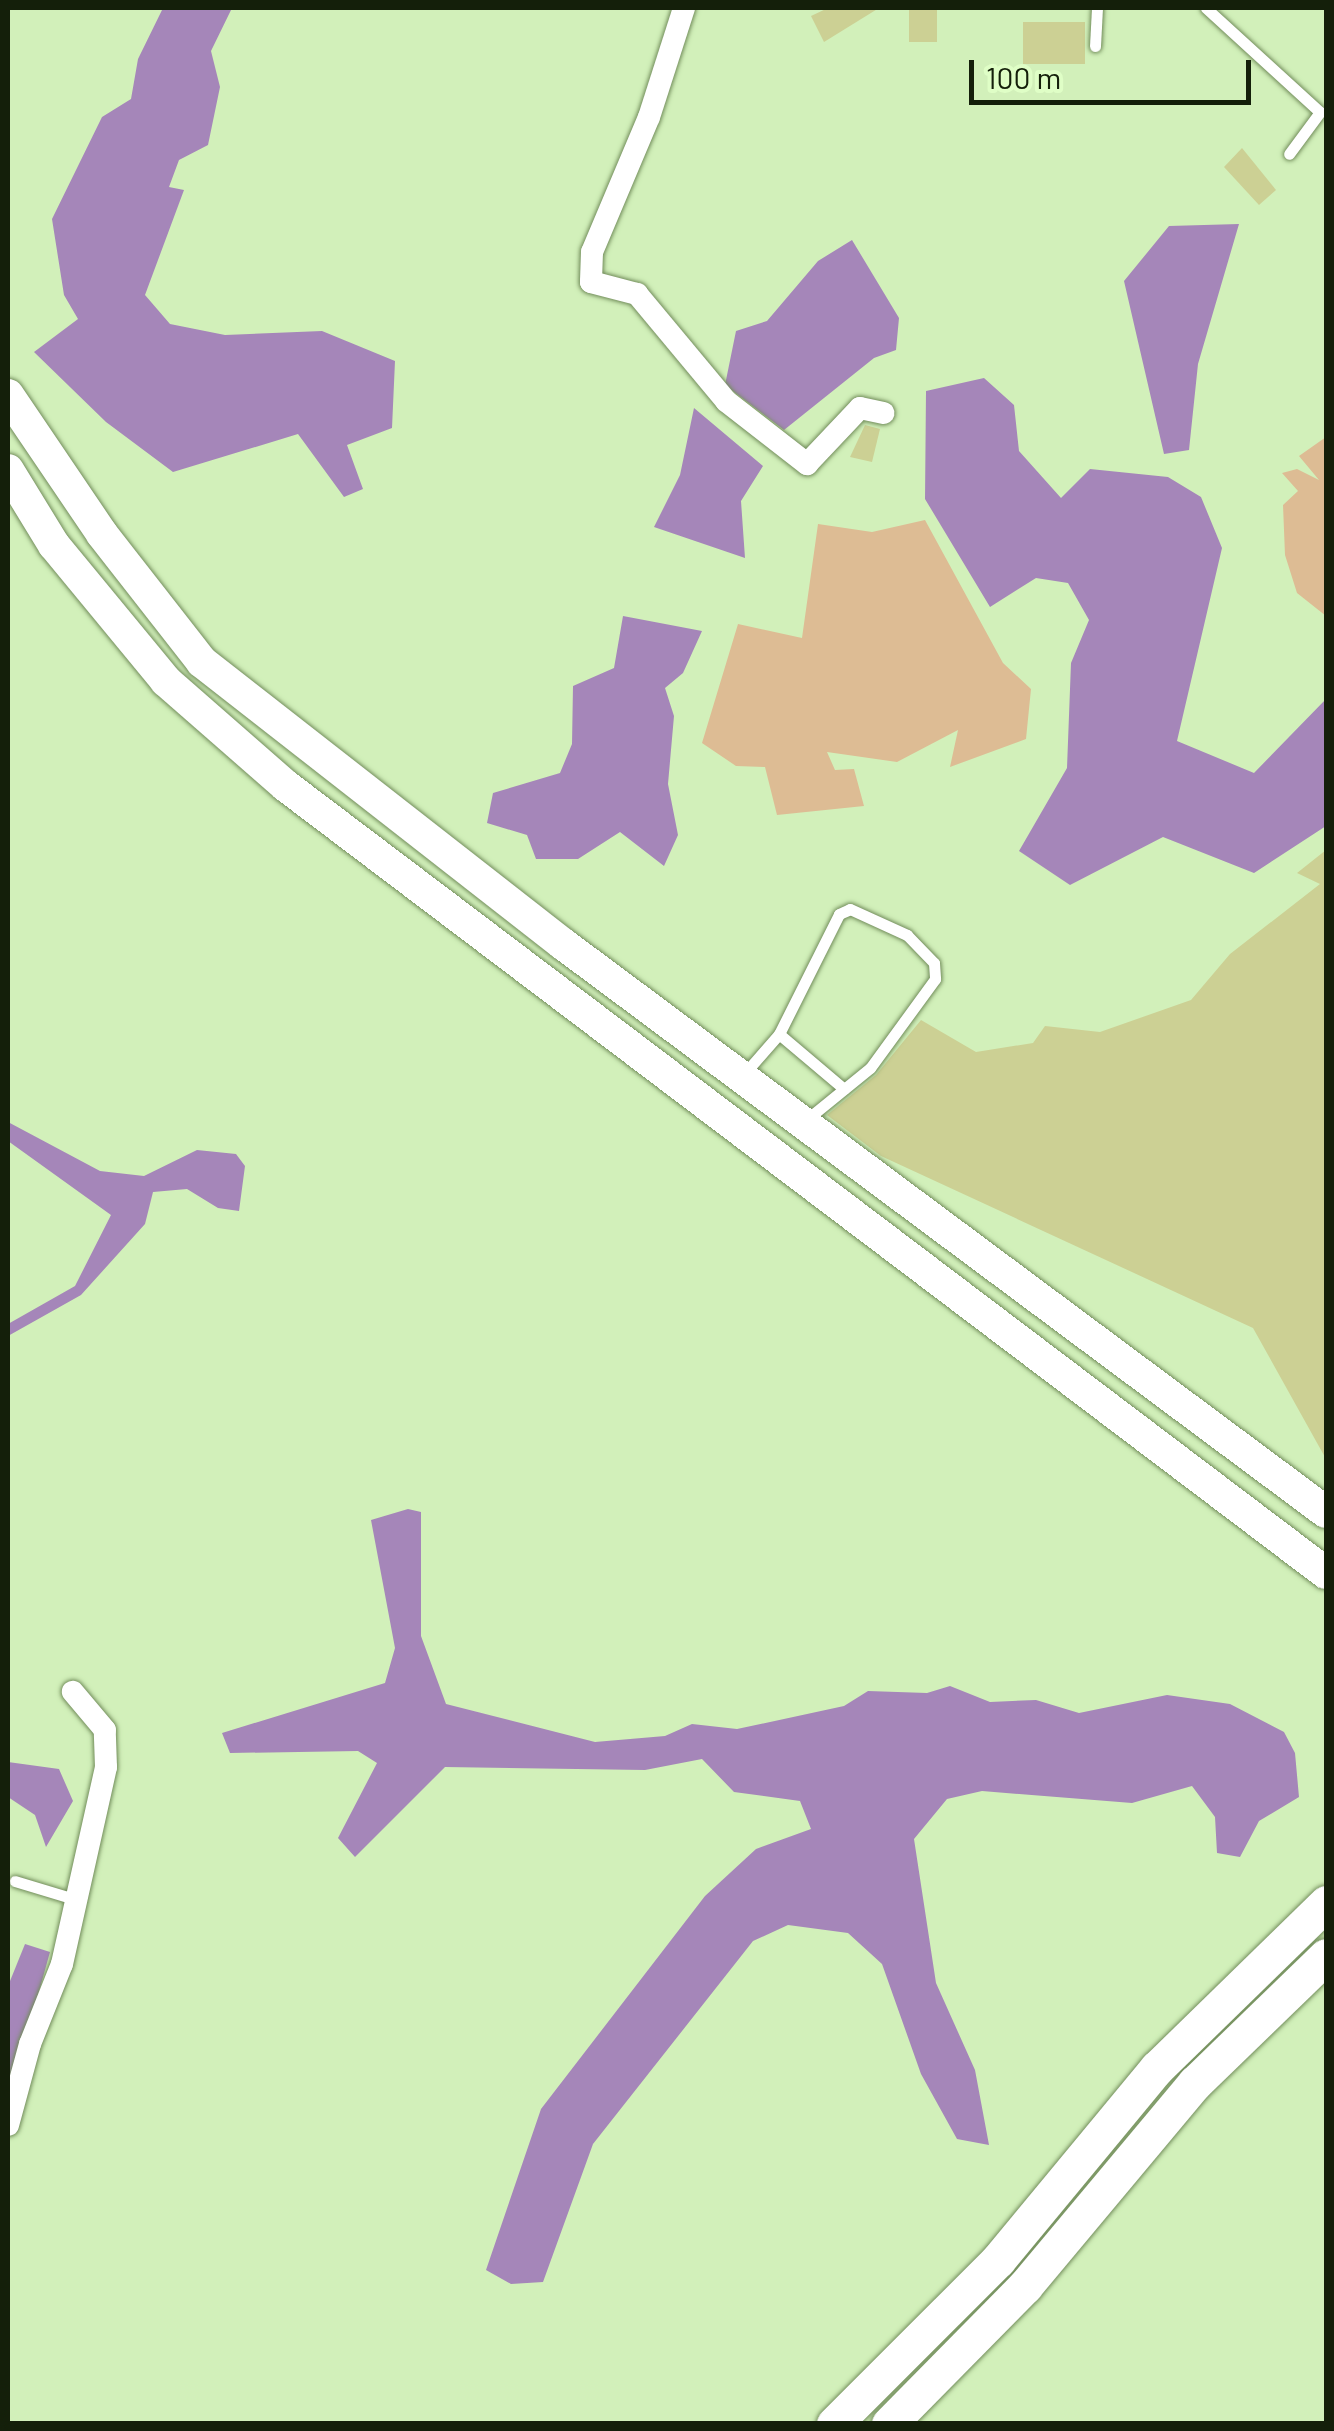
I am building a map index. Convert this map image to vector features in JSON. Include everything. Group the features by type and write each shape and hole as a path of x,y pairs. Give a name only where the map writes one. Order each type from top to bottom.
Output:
{"main road":[{"path":"8,394 102,534 202,662 563,944 1326,1512"},
{"path":"8,470 54,544 166,681 286,786 530,976 1326,1573"},
{"path":"530,976 563,944"},
{"path":"834,2424 998,2260 1156,2068 1326,1904"},
{"path":"889,2424 1025,2286 1195,2084 1326,1956"}],"street":[{"path":"684,8 649,118 592,252 591,282 637,294 657,311 681,355 726,401 807,464 860,408 884,412"},
{"path":"8,2126 78,1900 106,1767 105,1730 72,1692"}],"lane":[{"path":"1096,46 1097,8"},
{"path":"1206,8 1320,112 1289,154"},
{"path":"741,1076 759,1064 779,1034 838,914 850,908 906,934 934,964 935,979 870,1068 803,1122"},
{"path":"779,1034 844,1089"},
{"path":"14,1881 78,1900"}],"shaded area":[{"path":"163,8 232,8 211,51 220,87 208,145 179,160 169,187 184,190 145,295 170,324 225,335 322,331 395,361 392,428 347,445 363,489 344,497 298,434 173,472 106,422 34,352 78,319 64,295 52,219 102,117 131,99 138,59"},
{"path":"1239,224 1198,364 1189,450 1164,454 1124,281 1169,226"},
{"path":"852,240 899,318 896,350 874,358 784,430 725,385 736,331 767,321 818,261"},
{"path":"984,378 1014,405 1019,451 1061,498 1090,469 1168,477 1201,497 1222,548 1177,741 1254,773 1326,699 1326,826 1254,873 1163,837 1070,885 1019,851 1067,768 1071,663 1089,620 1068,583 1036,578 990,607 925,499 926,391"},
{"path":"694,408 763,466 741,501 745,558 654,527 680,475"},
{"path":"1326,437 1326,616 1297,593 1285,555 1283,505 1298,491 1282,473 1297,469 1319,480 1299,456"},
{"path":"925,520 1003,663 1031,689 1026,739 950,767 958,730 897,762 827,752 835,770 854,769 864,806 777,815 765,767 736,766 702,743 738,624 802,638 818,524 872,532"},
{"path":"623,616 702,631 683,673 665,688 674,716 668,784 678,835 664,866 620,832 578,859 536,859 527,835 487,823 493,793 560,773 572,744 573,686 614,668"},
{"path":"8,1122 100,1171 144,1176 197,1150 236,1154 245,1166 239,1211 218,1208 187,1189 153,1192 145,1224 81,1295 8,1336 8,1324 75,1286 111,1215 8,1141"},
{"path":"408,1509 421,1512 421,1636 446,1704 595,1742 665,1736 692,1724 737,1729 844,1706 868,1691 927,1693 950,1686 990,1702 1036,1700 1079,1713 1167,1695 1230,1704 1284,1732 1295,1753 1299,1797 1259,1821 1240,1857 1217,1853 1215,1817 1192,1786 1132,1803 982,1791 947,1799 914,1839 936,1983 975,2070 989,2145 957,2139 921,2074 882,1964 848,1933 788,1925 753,1941 593,2144 543,2282 511,2284 486,2270 541,2109 705,1896 756,1849 811,1829 800,1801 734,1792 702,1759 645,1770 445,1767 355,1857 338,1838 377,1763 358,1751 230,1753 222,1733 385,1683 395,1648 371,1520"},
{"path":"8,1762 59,1769 73,1801 46,1847 35,1815 8,1797"},
{"path":"25,1944 50,1952 8,2103 8,1986"}],"building":[{"path":"828,8 879,8 824,42 811,16"},
{"path":"909,8 937,8 937,42 909,42"},
{"path":"1023,22 1085,22 1085,64 1023,64"},
{"path":"1242,148 1276,190 1259,205 1224,167"},
{"path":"865,425 880,429 872,462 850,457"},
{"path":"1326,850 1326,1459 1253,1328 881,1156 827,1115 876,1075 921,1020 976,1052 1033,1043 1045,1026 1100,1032 1191,1000 1230,954 1320,884 1297,873"}]}
